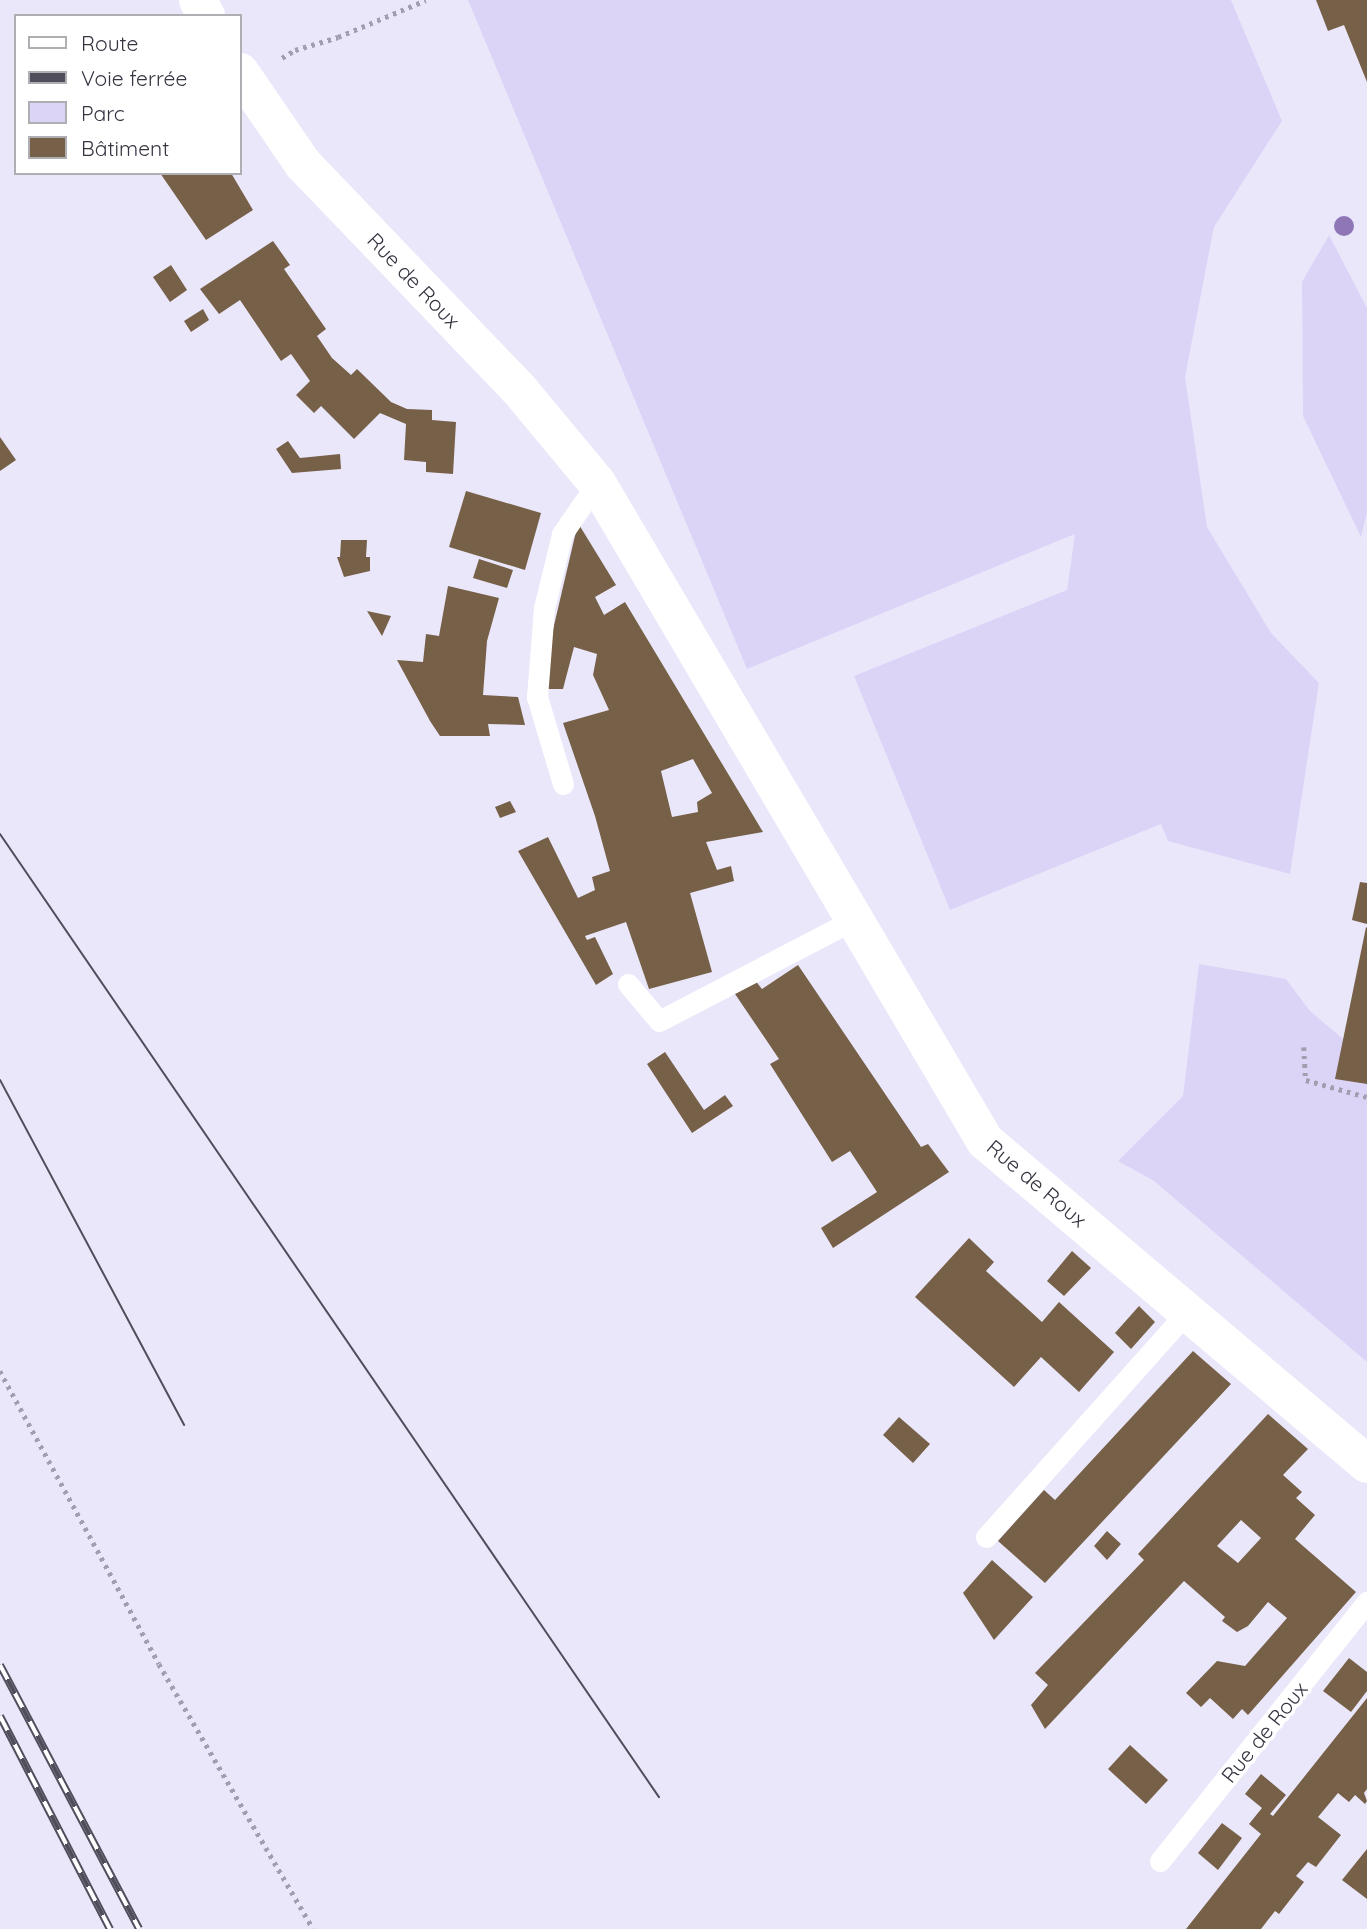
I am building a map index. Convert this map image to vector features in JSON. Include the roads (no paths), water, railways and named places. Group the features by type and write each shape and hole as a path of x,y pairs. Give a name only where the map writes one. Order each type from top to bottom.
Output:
{"street":[{"name":"Rue de Roux","path":"243,76 303,164 518,388 597,483 985,1141 1367,1464"}],"lane":[{"path":"563,784 537,697 544,608 562,534 597,483"},
{"path":"628,984 659,1021 853,920"},
{"path":"986,1537 1188,1311"},
{"name":"Rue de Roux","path":"1160,1861 1367,1602"}],"tram line":[{"path":"0,834 659,1797"},
{"path":"0,1080 184,1425"}],"railway":[{"path":"0,1665 139,1929"},
{"path":"0,1716 110,1929"}]}
